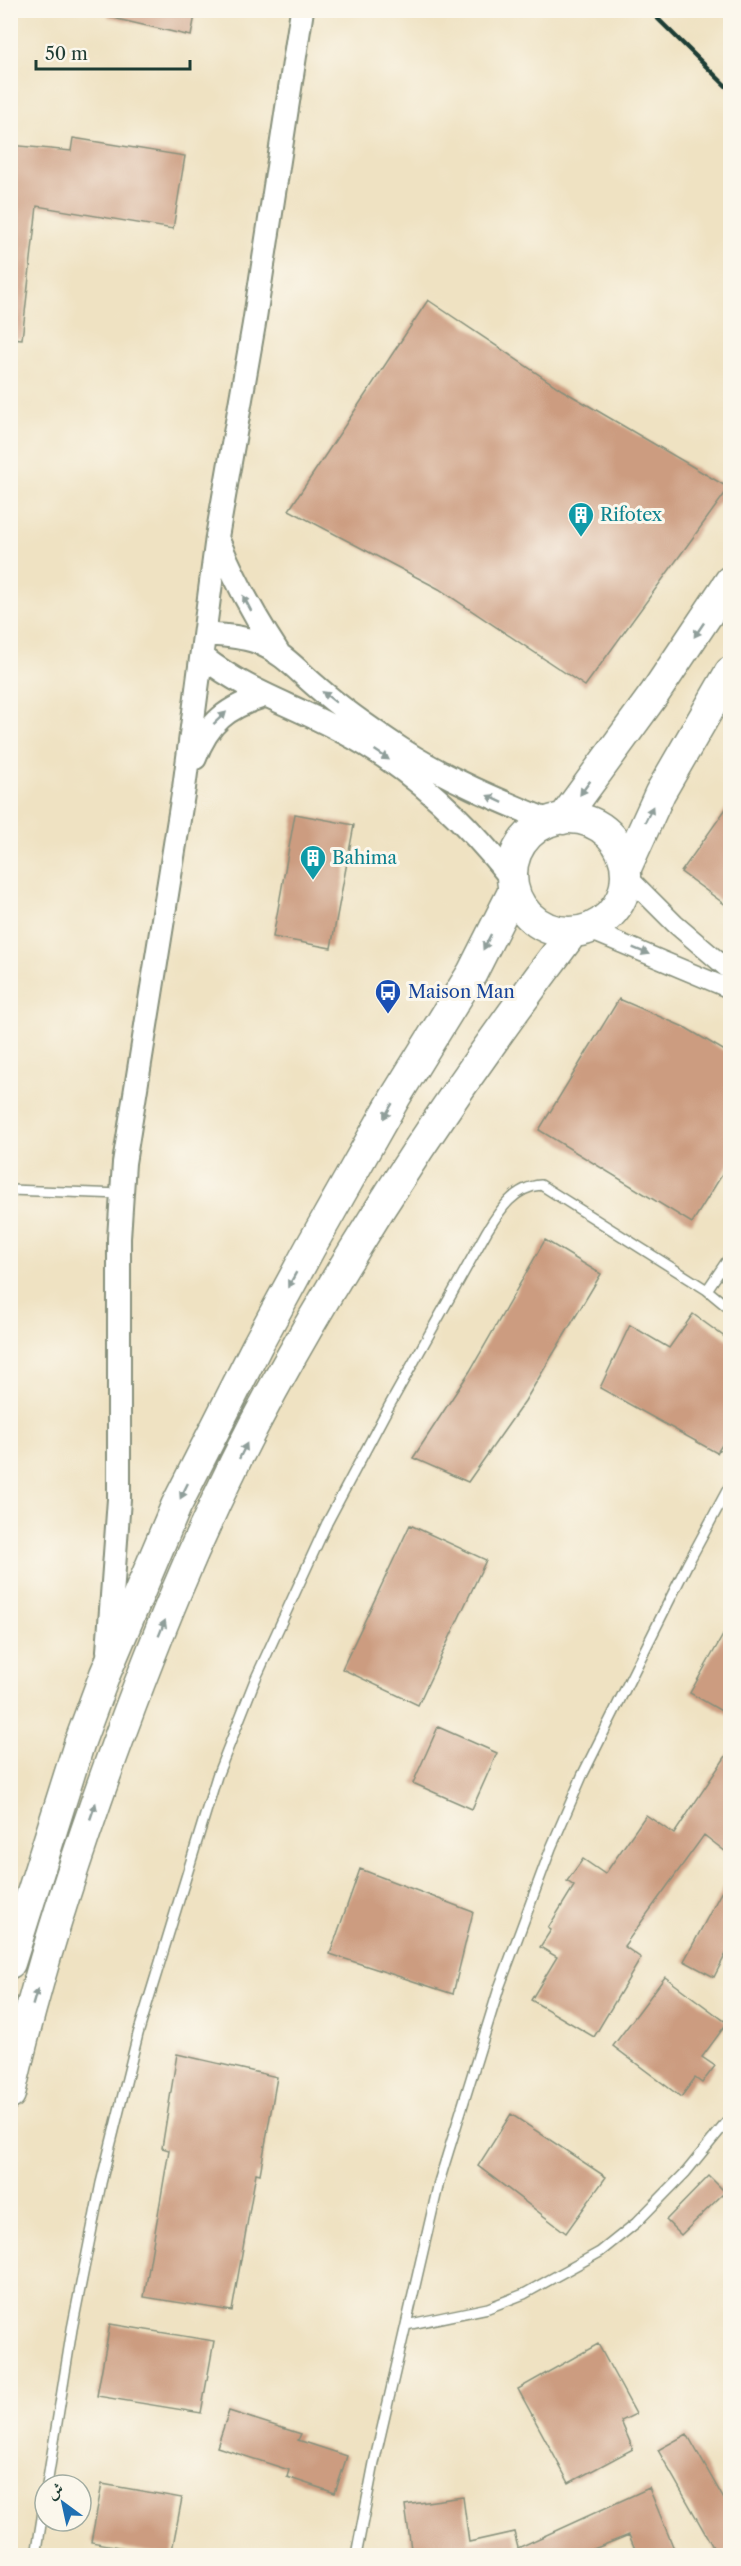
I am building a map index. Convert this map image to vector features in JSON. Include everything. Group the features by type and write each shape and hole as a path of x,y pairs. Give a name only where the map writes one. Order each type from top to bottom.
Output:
{"highway":[{"path":"556,820 655,693 730,581"},
{"path":"512,884 520,905 530,917 550,928 580,930 601,922 613,912 621,898 626,871 660,793 730,672"},
{"path":"10,1963 79,1744 105,1674 176,1506 258,1344 391,1107 472,973 512,884 514,860 521,843 533,830 556,820 583,820 604,829 618,846 626,871"},
{"path":"10,2094 47,1952 77,1856 126,1718 194,1549 272,1392 334,1285 504,1022 580,930"}],"street":[{"path":"105,1674 113,1601 119,1499 119,1238 124,1163 184,788 217,537 254,324 302,10"},
{"path":"217,537 254,616 278,652 318,688 360,721 404,751 451,778 499,801 556,820"},
{"path":"206,634 257,642 278,652"},
{"path":"202,657 264,696 325,723 383,756 452,811 483,843 512,884"},
{"path":"184,788 200,743 211,726 226,712 242,702 264,696"},
{"path":"626,871 675,924 730,971"},
{"path":"580,930 730,989"}],"lane":[{"path":"49,2473 72,2329 101,2183 138,2034 217,1776 296,1588 327,1522 388,1408 499,1213 522,1189 541,1185 549,1188 707,1290 730,1309"},
{"path":"10,1190 122,1194"},
{"path":"707,1290 730,1256"},
{"path":"356,2556 406,2325 443,2170 500,1988 551,1848 582,1776 641,1655 730,1485"},
{"path":"406,2325 488,2308 524,2294 600,2252 636,2223 686,2172 730,2118"},
{"path":"36,2556 40,2533"}],"building":[{"path":"109,10 196,10 191,36 108,17"},
{"path":"73,138 185,156 173,229 37,206 22,339 10,338 10,145 71,151"},
{"path":"428,300 562,390 729,488 585,686 439,589 289,510"},
{"path":"730,803 730,908 681,872"},
{"name":"Bahima","path":"295,814 354,825 331,948 273,937"},
{"path":"619,999 686,1028 730,1054 730,1162 692,1223 539,1130"},
{"path":"545,1240 601,1274 525,1401 468,1482 413,1458 470,1371"},
{"path":"693,1314 730,1341 730,1432 717,1453 600,1388 630,1325 669,1348"},
{"path":"410,1525 486,1560 418,1705 342,1669"},
{"path":"730,1623 730,1716 690,1693"},
{"path":"438,1727 497,1753 472,1809 413,1783"},
{"path":"730,1750 730,1855 704,1835 624,1946 641,1958 594,2037 531,2000 557,1957 540,1947 551,1930 548,1928 574,1886 567,1881 583,1859 605,1874 646,1815 674,1834"},
{"path":"360,1869 473,1912 453,1994 330,1954"},
{"path":"730,1876 730,1946 714,1977 684,1961"},
{"path":"665,1977 727,2023 702,2057 715,2066 702,2083 695,2078 681,2097 613,2046"},
{"path":"177,2054 277,2077 260,2174 256,2173 232,2311 144,2297 169,2150 162,2148"},
{"path":"511,2114 606,2177 566,2233 478,2166"},
{"path":"709,2176 725,2192 681,2235 666,2220"},
{"path":"110,2324 214,2341 201,2413 97,2396"},
{"path":"598,2344 636,2414 621,2421 633,2449 569,2483 518,2389"},
{"path":"229,2411 301,2434 298,2440 347,2456 335,2493 287,2477 289,2470 217,2447"},
{"path":"687,2434 730,2510 730,2550 720,2556 658,2450"},
{"path":"102,2484 182,2498 171,2556 91,2542"},
{"path":"649,2488 677,2556 638,2556 629,2535 576,2556 412,2556 405,2505 463,2497 469,2542 514,2532 518,2548"}],"railway":[{"path":"649,10 730,90"}],"place":[{"name":"Rifotex","path":"581,538"},
{"name":"Bahima","path":"313,881"},
{"name":"Maison Man","path":"388,1015"}]}
